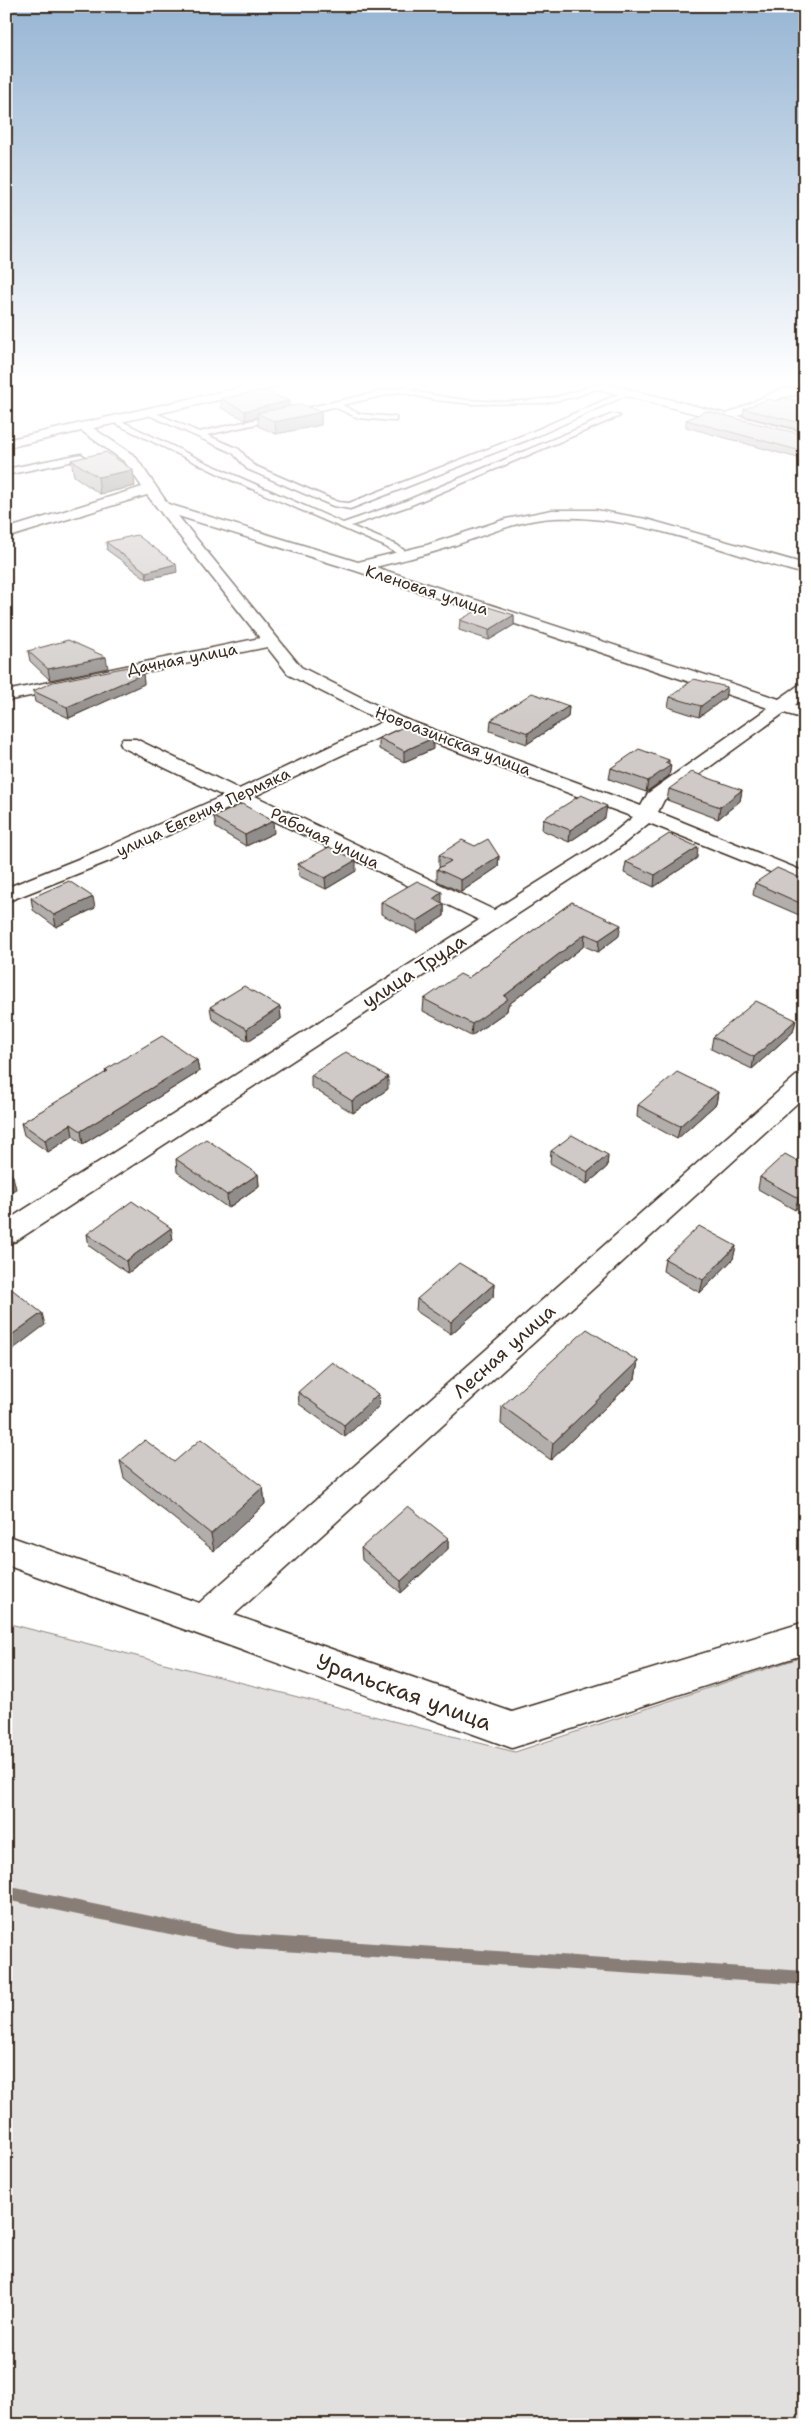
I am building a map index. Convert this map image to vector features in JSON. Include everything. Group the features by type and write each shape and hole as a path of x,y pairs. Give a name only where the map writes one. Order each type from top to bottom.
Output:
{"street":[{"path":"6,534 126,497"},
{"name":"Новоазинская улица","path":"156,497 295,671 396,722 648,815 805,880"},
{"name":"Кленовая улица","path":"163,507 358,567 805,714"},
{"path":"358,567 405,555 506,523 552,514 596,514 642,522 805,569"},
{"name":"Дачная улица","path":"10,691 270,641"},
{"name":"улица Труда","path":"6,1234 609,846 648,815 655,797 805,689"},
{"name":"улица Евгения Пермяка","path":"6,896 90,864 240,797 396,722"},
{"name":"Рабочая улица","path":"129,744 494,919"},
{"name":"Лесная улица","path":"204,1620 805,1082"},
{"name":"Уральская улица","path":"6,1550 512,1730 805,1638"}],"lane":[{"path":"277,497 398,548 405,555"},
{"path":"321,497 336,504 350,506 372,497"},
{"path":"343,526 422,497"}],"shaded area":[{"path":"6,1623 515,1752 805,1656 805,2425 6,2425"}],"building":[{"path":"137,535 176,564 146,572 106,542"},
{"path":"485,606 514,615 489,630 460,620"},
{"path":"68,640 106,657 48,669 28,651"},
{"path":"128,667 143,674 67,707 33,691 53,682"},
{"path":"694,679 727,687 701,706 670,697"},
{"path":"532,693 569,706 528,733 491,720"},
{"path":"408,725 433,738 404,751 379,738"},
{"path":"639,749 669,760 665,763 671,765 648,781 611,768"},
{"path":"692,772 742,790 720,807 669,789"},
{"path":"581,795 607,806 570,830 543,819"},
{"path":"242,804 273,821 245,835 214,817"},
{"path":"669,834 698,847 655,875 626,862"},
{"path":"488,839 499,856 461,880 437,869 451,861 439,855 462,840 475,846"},
{"path":"329,847 356,860 325,878 298,864"},
{"path":"777,868 805,880 805,901 802,904 755,883"},
{"path":"69,881 93,897 54,915 31,898"},
{"path":"417,881 442,892 433,899 444,904 417,921 381,902"},
{"path":"572,902 621,925 599,940 585,934 504,996 508,999 472,1024 424,999 460,974 468,978"},
{"path":"244,986 280,1007 247,1029 210,1007"},
{"path":"756,1001 796,1020 754,1057 713,1037"},
{"path":"162,1036 197,1060 81,1131 71,1124 45,1140 21,1123 108,1071 105,1070"},
{"path":"346,1052 388,1077 352,1101 311,1075"},
{"path":"677,1072 718,1092 680,1126 638,1105"},
{"path":"572,1135 608,1155 588,1172 551,1151"},
{"path":"206,1139 258,1174 227,1195 176,1159"},
{"path":"785,1154 805,1165 805,1192 798,1198 760,1177"},
{"path":"6,1171 13,1176 6,1180"},
{"path":"132,1201 171,1228 126,1261 87,1234"},
{"path":"699,1226 736,1246 703,1280 665,1259"},
{"path":"459,1263 494,1284 451,1322 417,1299"},
{"path":"9,1287 42,1313 6,1339 6,1290"},
{"path":"587,1329 638,1361 553,1443 502,1406"},
{"path":"332,1362 378,1394 344,1425 298,1392"},
{"path":"201,1439 263,1487 211,1534 120,1461 145,1440 174,1462"},
{"path":"408,1506 448,1538 401,1581 361,1548"}],"waterway":[{"path":"6,1893 237,1941 805,1978"}]}
